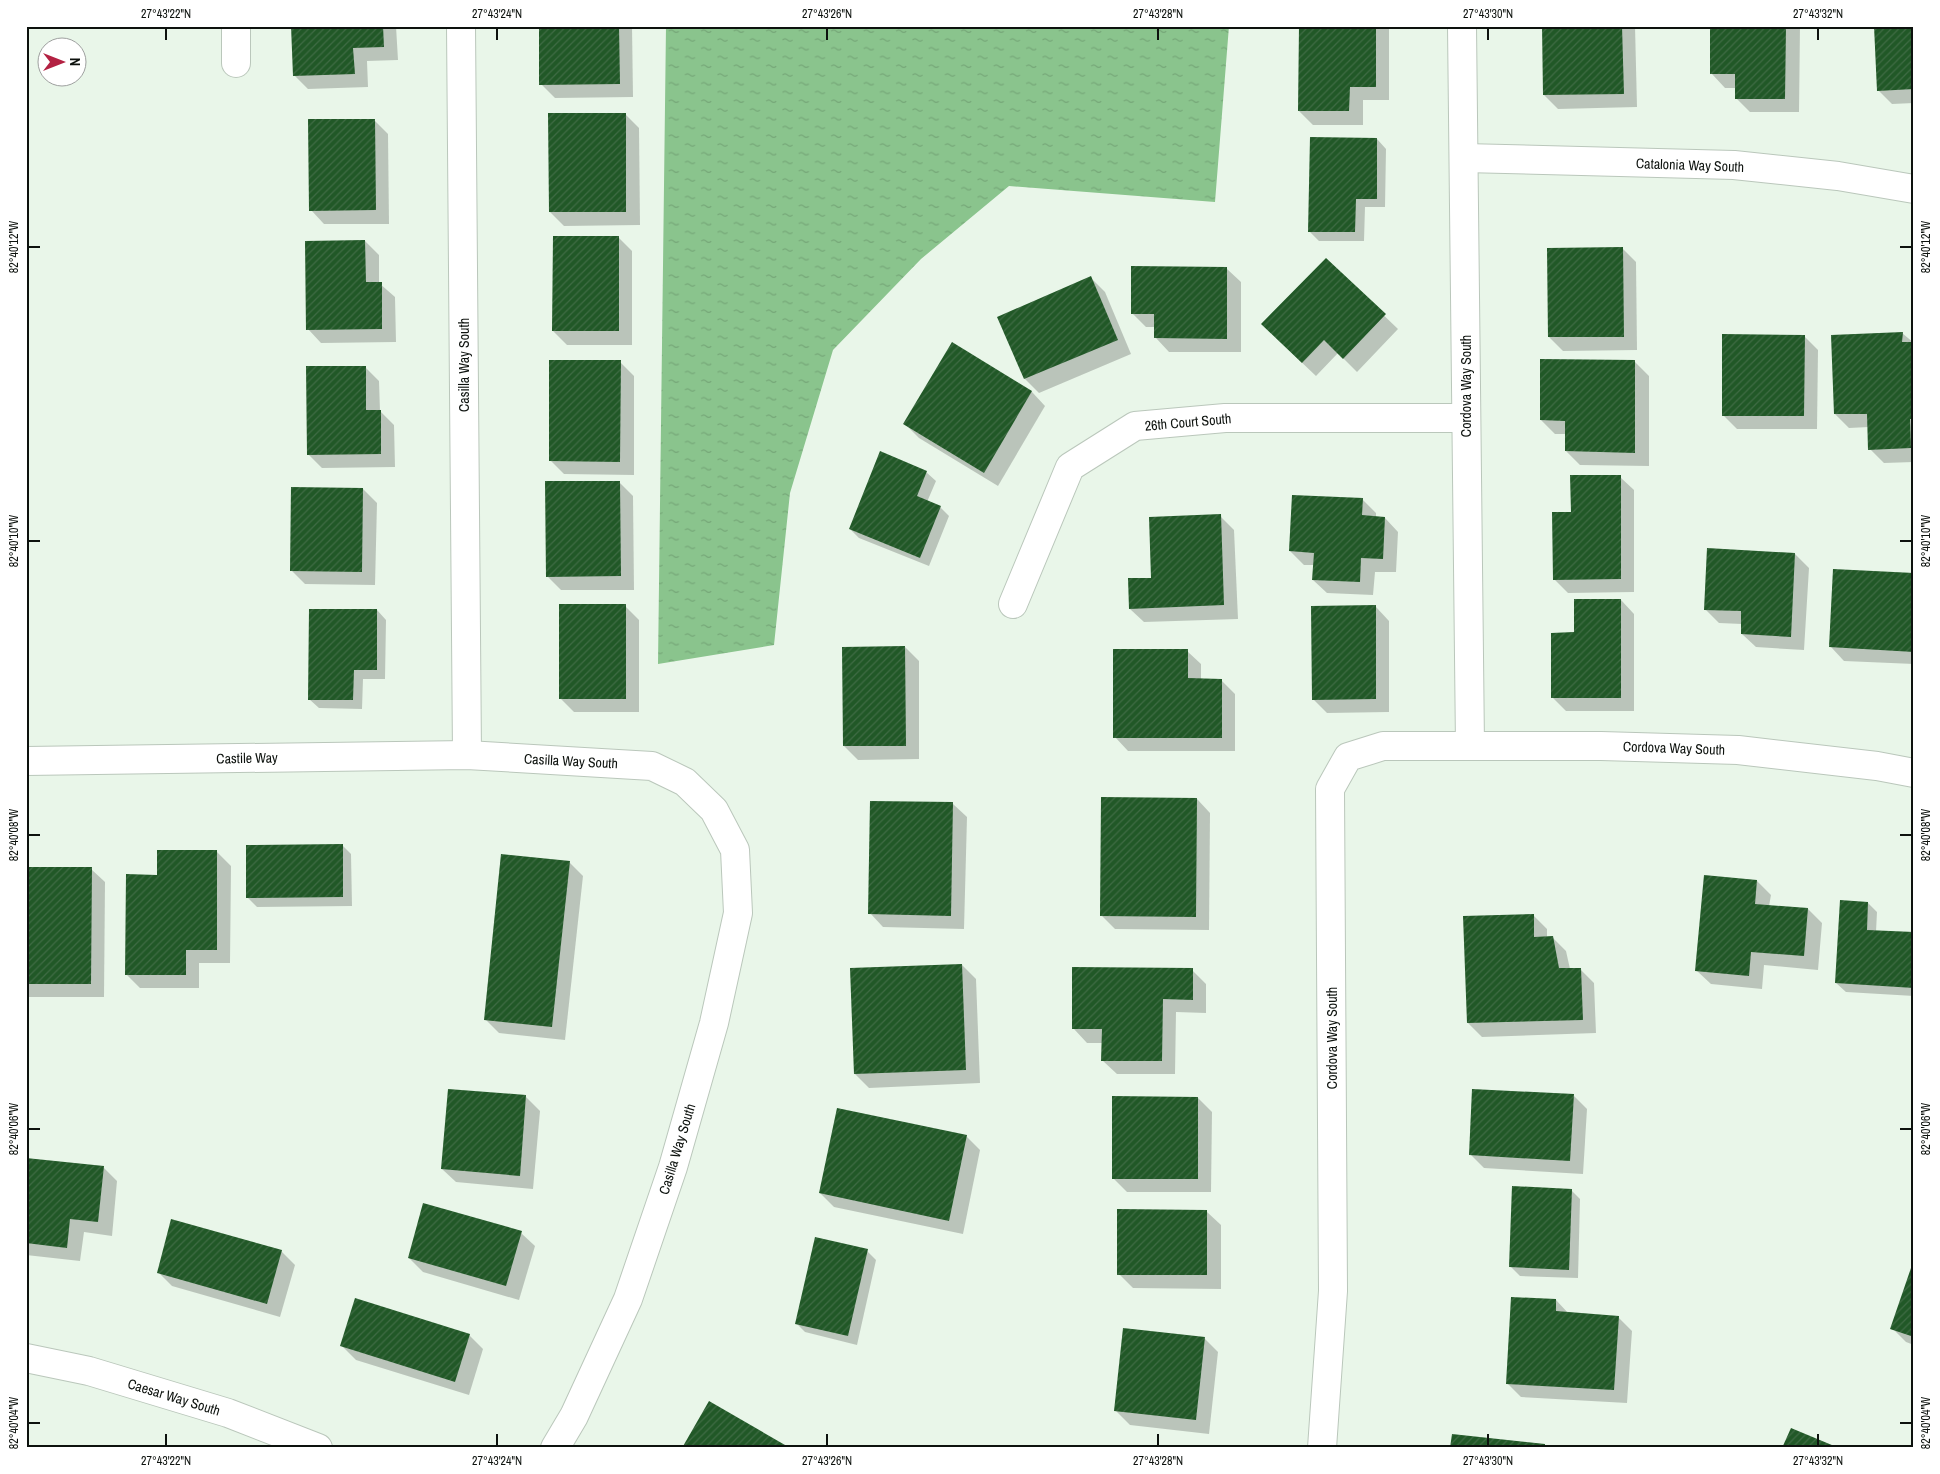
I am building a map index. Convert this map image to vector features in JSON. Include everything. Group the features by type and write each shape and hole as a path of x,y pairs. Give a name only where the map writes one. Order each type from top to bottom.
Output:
{"street":[{"path":"236,26 236,63"},
{"name":"Casilla Way South","path":"461,26 467,755 652,766 685,782 714,810 735,850 738,913 714,1024 673,1167 628,1299 574,1416 555,1448"},
{"name":"Cordova Way South","path":"1462,26 1470,746"},
{"name":"Catalonia Way South","path":"1464,158 1734,165 1838,176 1914,189"},
{"name":"26th Court South","path":"1013,604 1070,467 1135,426 1225,418 1466,418"},
{"name":"Cordova Way South","path":"1322,1448 1333,1291 1330,788 1348,757 1383,746 1601,746 1738,750 1877,766 1914,773"},
{"name":"Castile Way","path":"26,761 467,755"},
{"name":"Caesar Way South","path":"26,1358 117,1379 228,1414 318,1448"}],"water":[{"path":"666,26 1229,26 1215,202 1009,186 921,259 833,350 790,493 774,645 658,664"}],"building":[{"path":"291,26 383,26 384,47 353,48 355,74 293,76"},
{"path":"539,26 619,26 620,84 539,85"},
{"path":"1299,26 1376,26 1376,87 1350,87 1349,111 1298,111"},
{"path":"1542,26 1622,26 1624,94 1543,95"},
{"path":"1710,26 1786,26 1785,99 1735,99 1735,74 1710,74"},
{"path":"1874,26 1914,26 1914,89 1877,91"},
{"path":"548,113 626,113 626,212 549,212"},
{"path":"308,119 375,119 376,210 309,211"},
{"path":"1310,137 1377,138 1377,199 1356,199 1355,232 1308,232"},
{"path":"553,236 619,236 619,331 552,331"},
{"path":"365,240 366,282 382,282 382,329 306,330 305,241"},
{"path":"1623,247 1624,337 1548,337 1547,248"},
{"path":"1326,258 1386,314 1343,359 1324,340 1302,363 1261,324"},
{"path":"1131,266 1227,267 1227,339 1154,338 1154,314 1131,314"},
{"path":"1091,276 1118,340 1024,379 997,317"},
{"path":"1903,332 1902,342 1914,342 1914,419 1910,419 1911,448 1868,450 1867,414 1834,414 1831,335"},
{"path":"1722,334 1805,335 1804,416 1722,416"},
{"path":"952,342 1032,391 984,473 903,424"},
{"path":"1540,359 1635,360 1635,453 1565,451 1565,421 1540,420"},
{"path":"549,360 621,360 620,462 549,461"},
{"path":"306,366 366,366 366,410 381,410 381,454 307,455"},
{"path":"880,451 927,471 917,496 941,506 920,558 849,529"},
{"path":"1570,475 1621,475 1621,579 1553,580 1552,512 1571,512"},
{"path":"545,481 620,481 621,576 546,577"},
{"path":"291,487 363,488 362,572 290,571"},
{"path":"1292,495 1363,498 1362,515 1385,517 1383,559 1361,558 1360,582 1312,580 1314,553 1289,551"},
{"path":"1221,514 1224,605 1129,609 1128,578 1151,578 1149,517"},
{"path":"1707,548 1795,553 1791,637 1741,634 1741,611 1704,610"},
{"path":"1833,569 1914,573 1914,652 1829,647"},
{"path":"1574,599 1621,599 1621,698 1551,698 1551,633 1574,632"},
{"path":"559,604 626,604 626,699 559,699"},
{"path":"1376,605 1376,699 1312,700 1311,606"},
{"path":"309,609 377,609 377,670 354,670 353,700 308,700"},
{"path":"905,646 906,746 843,746 842,647"},
{"path":"1113,649 1188,649 1188,678 1222,679 1222,738 1113,738"},
{"path":"1101,797 1197,798 1196,917 1100,916"},
{"path":"870,801 953,802 951,916 868,914"},
{"path":"343,844 343,897 246,898 246,845"},
{"path":"157,850 217,850 217,950 186,950 186,975 125,975 126,874 157,875"},
{"path":"501,854 570,861 552,1027 484,1020"},
{"path":"26,867 92,867 91,984 26,984"},
{"path":"1704,875 1757,880 1755,904 1808,908 1804,956 1751,952 1749,976 1695,971"},
{"path":"1840,900 1868,902 1867,930 1914,932 1914,988 1835,983"},
{"path":"1534,914 1534,937 1553,936 1559,968 1581,968 1583,1020 1467,1023 1463,916"},
{"path":"962,964 966,1070 854,1074 850,968"},
{"path":"1072,967 1193,968 1193,1000 1163,999 1162,1061 1101,1061 1102,1029 1072,1029"},
{"path":"448,1089 526,1095 520,1176 441,1169"},
{"path":"1472,1089 1574,1094 1570,1161 1469,1155"},
{"path":"1112,1096 1198,1097 1198,1179 1112,1179"},
{"path":"837,1108 967,1135 949,1221 819,1193"},
{"path":"26,1158 104,1166 98,1222 70,1219 67,1248 26,1243"},
{"path":"1512,1186 1572,1189 1569,1270 1509,1267"},
{"path":"423,1203 522,1231 506,1286 408,1258"},
{"path":"1117,1209 1207,1210 1207,1275 1117,1275"},
{"path":"171,1219 282,1250 267,1304 157,1273"},
{"path":"815,1237 868,1249 848,1336 795,1324"},
{"path":"1912,1265 1914,1265 1914,1337 1890,1329"},
{"path":"1511,1297 1556,1299 1556,1311 1619,1316 1614,1390 1506,1384"},
{"path":"355,1298 470,1334 455,1382 340,1346"},
{"path":"1123,1328 1205,1337 1196,1420 1114,1411"},
{"path":"709,1401 785,1445 783,1448 682,1448"},
{"path":"1791,1428 1839,1448 1782,1448"},
{"path":"1452,1434 1545,1444 1545,1448 1450,1448"}]}
